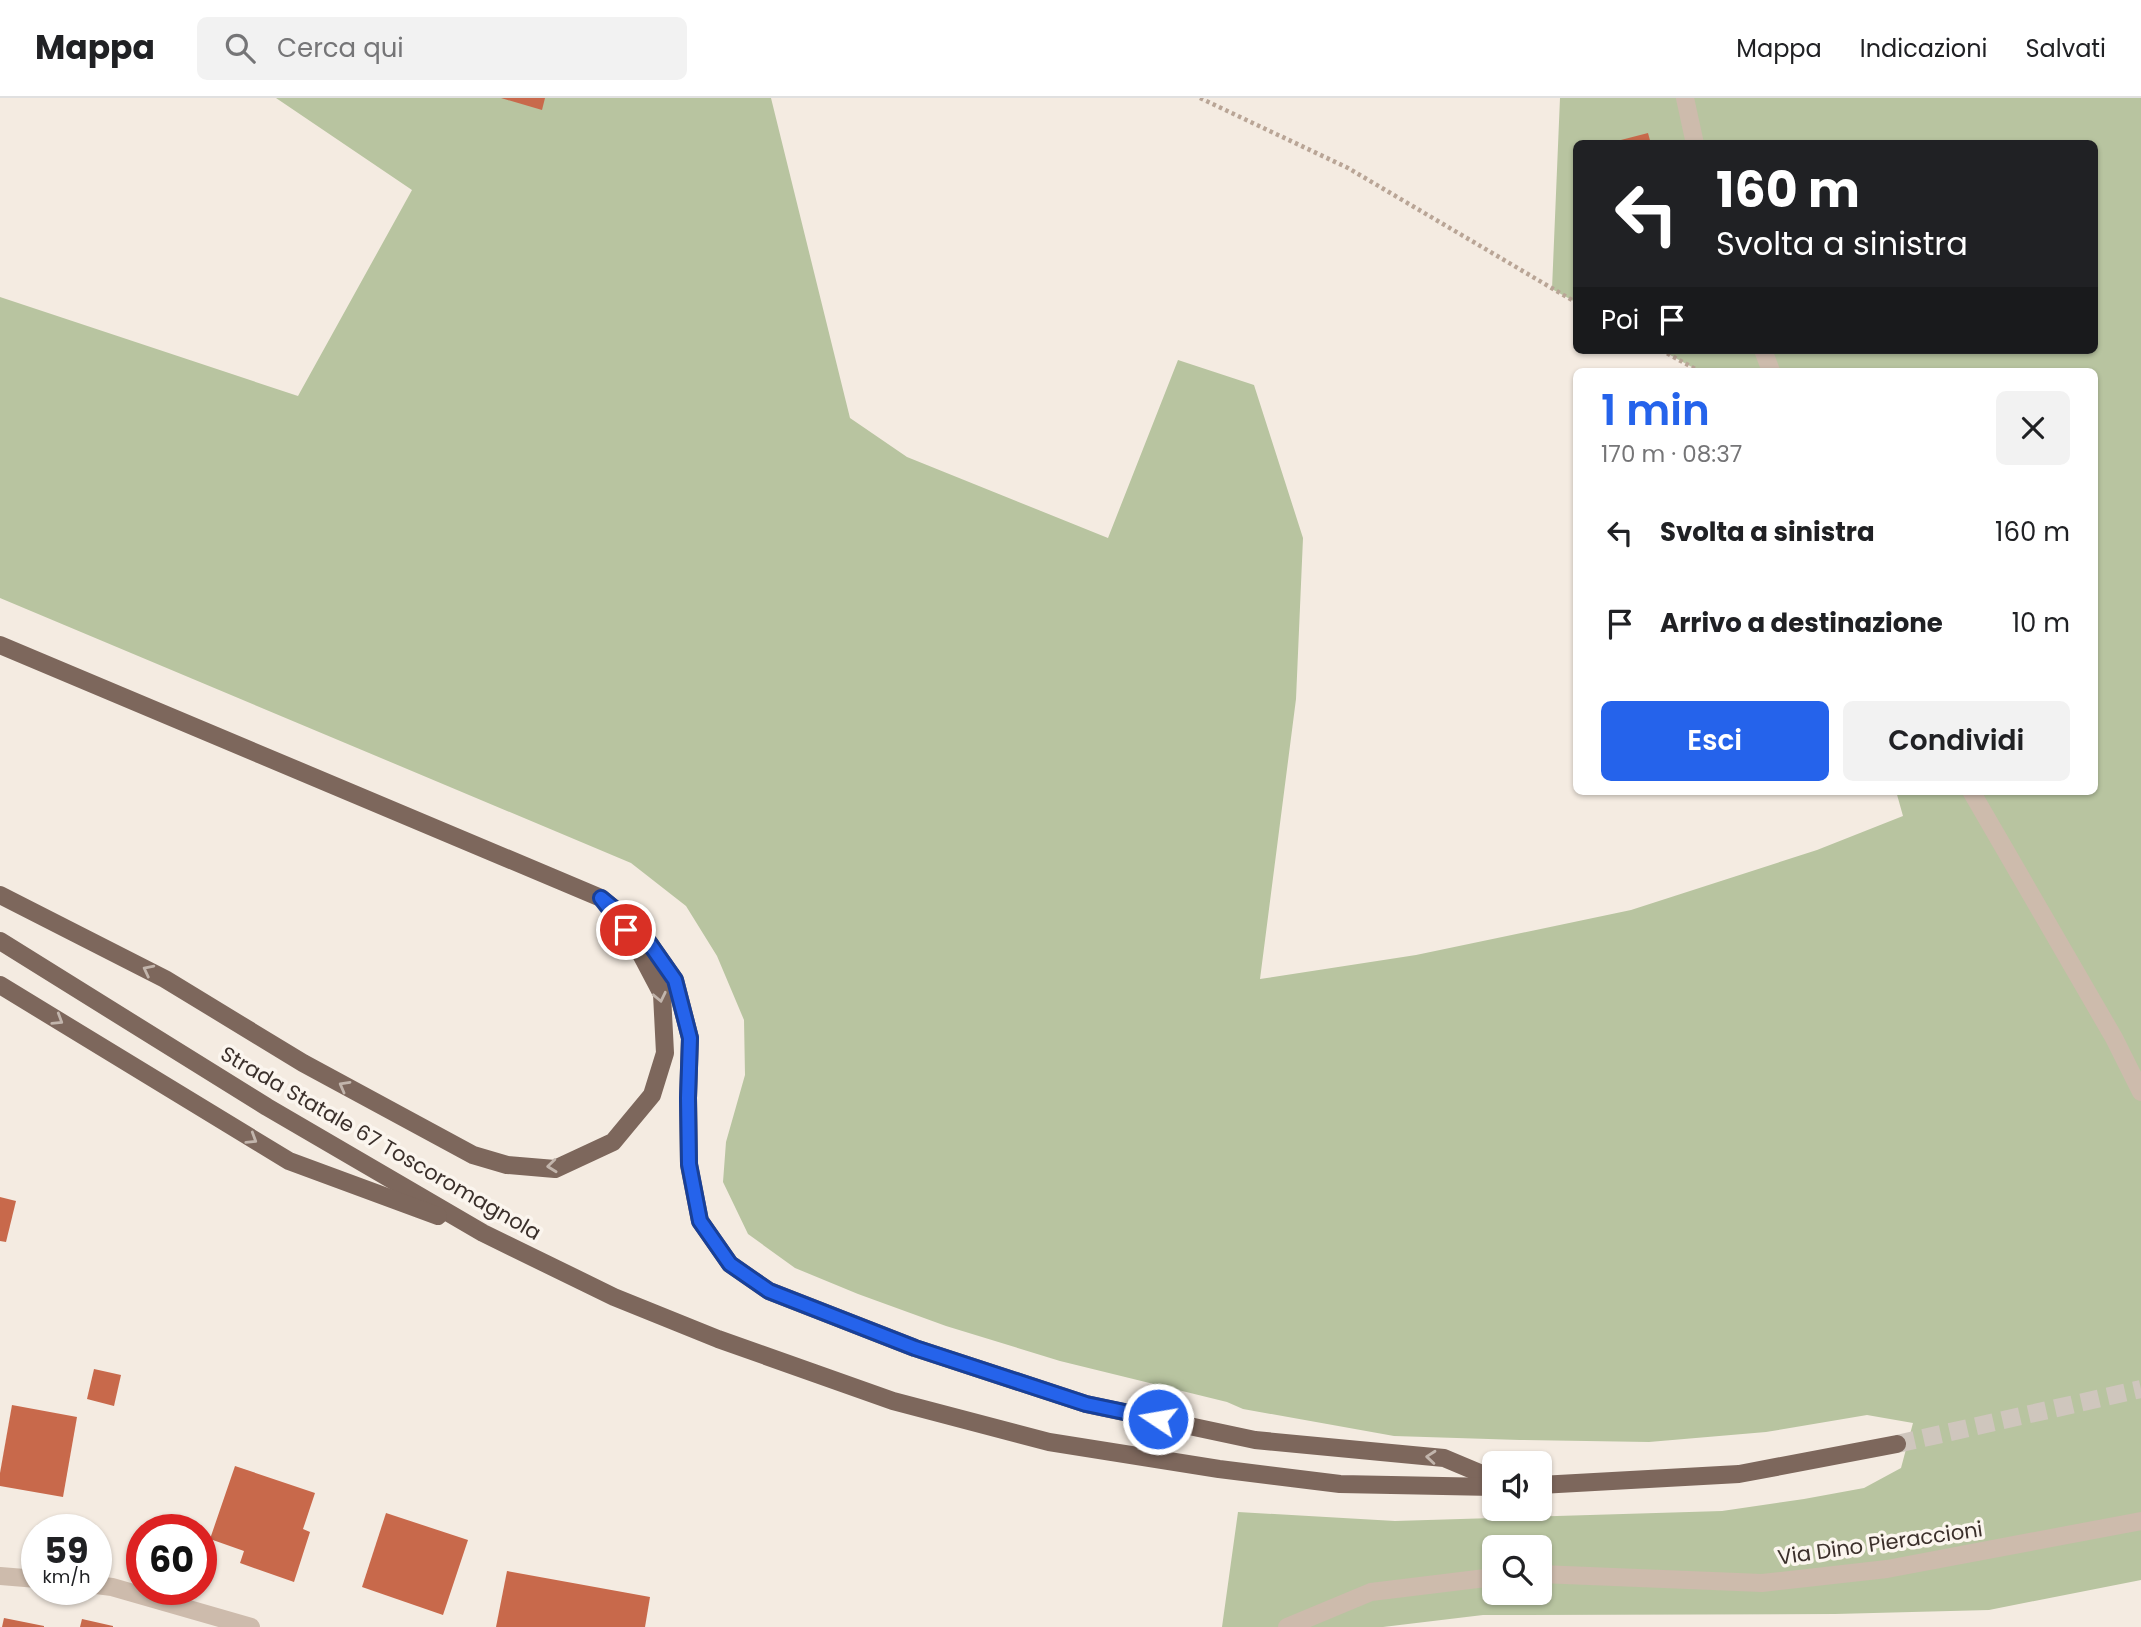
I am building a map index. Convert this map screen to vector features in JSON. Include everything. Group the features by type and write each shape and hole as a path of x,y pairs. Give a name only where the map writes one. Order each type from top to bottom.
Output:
{"main road":[{"path":"0,645 601,898 640,930 675,980 690,1038 689,1164 700,1221 730,1264 769,1291 915,1348 1086,1404 1255,1440 1444,1458 1482,1474"},
{"path":"0,895 165,979 303,1063 473,1155 507,1165 555,1169 613,1142 652,1095 665,1053 662,994 638,945 601,898"},
{"name":"Strada Statale 67 Toscoromagnola","path":"0,941 267,1107 483,1233 614,1297 718,1339 893,1401 1049,1442 1219,1469 1340,1484 1482,1486"},
{"path":"0,985 289,1161 483,1233"},
{"path":"1552,1484 1739,1474 1897,1444"}],"street":[{"path":"1685,98 1694,140"},
{"path":"1973,795 2114,1038 2141,1091"},
{"name":"Via Dino Pieraccioni","path":"1552,1574 1762,1583 1887,1569 2141,1521"},
{"path":"0,1576 21,1578"},
{"path":"1287,1627 1371,1592 1482,1578"},
{"path":"112,1587 251,1627"}],"path":[{"path":"1200,98 1348,168 1573,301"},
{"path":"1668,354 1694,368"}],"green space":[{"path":"276,98 771,98 850,418 907,457 1108,538 1178,360 1254,385 1303,538 1296,699 1260,979 1416,955 1631,910 1817,850 1903,816 1897,795 2098,795 2098,368 1694,368 1668,354 2098,354 2098,140 1573,140 1573,301 1552,289 1560,98 2141,98 2141,1580 1989,1610 1835,1614 1483,1615 1383,1627 1222,1627 1238,1512 1395,1521 1482,1518 1482,1521 1552,1521 1552,1516 1722,1511 1864,1488 1901,1468 1913,1423 1867,1415 1766,1432 1649,1442 1394,1436 1243,1409 1227,1402 1060,1361 946,1326 795,1268 748,1234 723,1182 726,1142 745,1075 744,1020 717,956 686,906 631,863 0,598 0,297 298,396 412,190"}],"building":[{"path":"501,98 545,98 542,110"},
{"path":"1648,133 1650,140 1621,140"},
{"path":"0,1197 16,1201 6,1242 0,1241"},
{"path":"94,1369 121,1375 114,1406 87,1399"},
{"path":"12,1405 77,1417 63,1497 0,1486"},
{"path":"235,1466 315,1493 303,1529 310,1532 294,1582 240,1563 244,1551 217,1541 217,1519"},
{"path":"386,1513 468,1540 443,1615 362,1587"},
{"path":"507,1571 650,1597 645,1627 496,1627"},
{"path":"4,1618 44,1626 44,1627 2,1627"},
{"path":"82,1619 113,1626 113,1627 80,1627"}],"tunnel":[{"path":"1897,1444 2141,1389"}],"route":[{"path":"626,930 601,898 640,930 675,980 690,1038 689,1164 700,1221 730,1264 769,1291 915,1348 1086,1404 1158,1419"}]}
